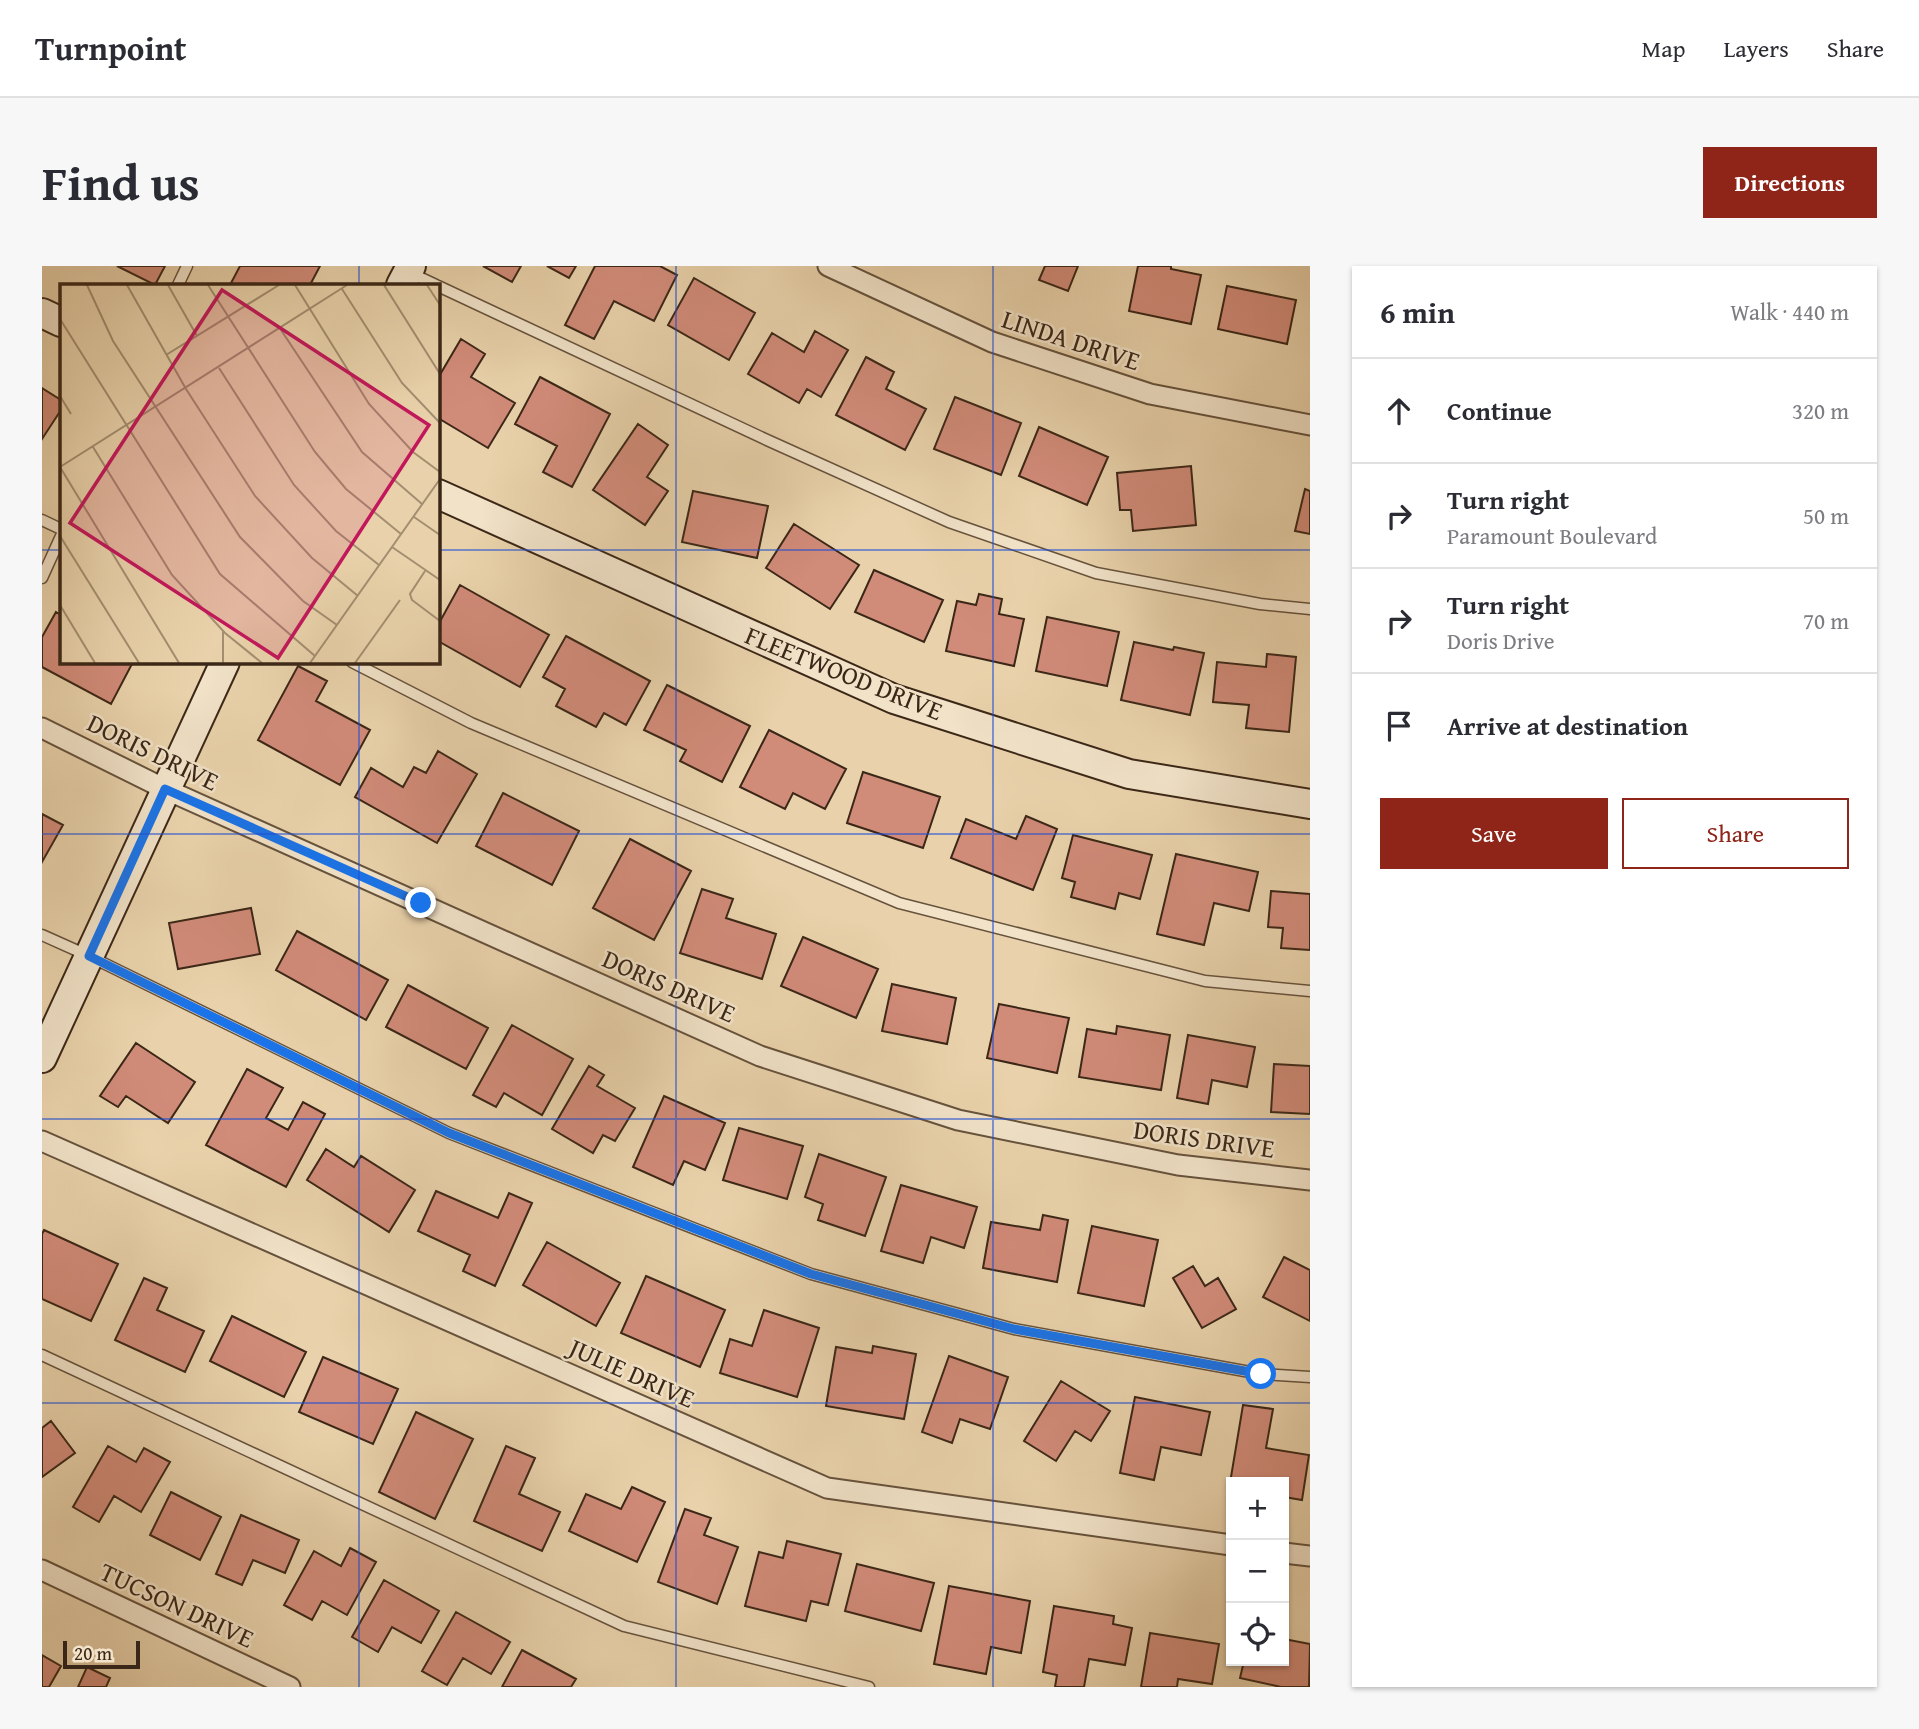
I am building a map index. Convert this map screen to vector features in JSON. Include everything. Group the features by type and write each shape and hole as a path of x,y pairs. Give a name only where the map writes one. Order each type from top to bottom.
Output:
{"street":[{"name":"LINDA DRIVE","path":"828,266 992,342 1150,394 1310,425"},
{"path":"42,313 60,322"},
{"name":"FLEETWOOD DRIVE","path":"439,494 894,699 1129,774 1310,804"},
{"path":"42,1058 225,663"},
{"name":"DORIS DRIVE","path":"42,728 165,789 760,1056 958,1121 1178,1165 1310,1180"},
{"name":"JULIE DRIVE","path":"42,1141 827,1488 1226,1544"},
{"path":"1289,1554 1310,1556"},
{"name":"TUCSON DRIVE","path":"42,1570 290,1687"}],"lane":[{"path":"178,284 187,266"},
{"path":"407,274 432,284"},
{"path":"439,287 949,522 1096,573 1261,604 1310,609"},
{"path":"42,520 60,529"},
{"path":"42,578 60,538"},
{"path":"354,663 471,723 899,903 1205,981 1310,991"},
{"path":"42,935 449,1133 811,1274 1014,1329 1261,1374 1310,1377"},
{"path":"42,1355 625,1626 869,1687"}],"building":[{"path":"117,266 165,266 156,284"},
{"path":"240,266 320,266 311,284 231,284"},
{"path":"483,266 521,266 512,282"},
{"path":"547,266 576,266 569,278"},
{"path":"595,266 660,266 677,275 654,321 614,301 594,339 565,325"},
{"path":"1045,266 1078,266 1068,291 1039,280"},
{"path":"1138,266 1171,266 1171,269 1201,275 1191,324 1129,311"},
{"path":"694,278 755,313 729,360 668,325"},
{"path":"1227,286 1296,300 1287,344 1218,329"},
{"path":"815,331 848,350 821,397 807,389 799,403 748,374 772,333 804,352"},
{"path":"461,339 485,354 471,377 515,403 488,448 439,419 439,376"},
{"path":"866,357 894,372 886,389 926,409 905,450 836,415"},
{"path":"540,377 610,414 572,487 543,472 557,446 515,424"},
{"path":"42,388 60,399 60,412 42,439"},
{"path":"955,397 1021,423 1001,475 934,449"},
{"path":"638,424 668,445 647,477 668,491 645,525 593,490"},
{"path":"1039,427 1108,457 1087,505 1019,476"},
{"path":"1191,466 1196,525 1133,531 1131,510 1120,510 1117,473"},
{"path":"1305,489 1310,491 1310,534 1295,531"},
{"path":"693,491 768,506 757,558 682,542"},
{"path":"794,524 859,565 830,609 766,568"},
{"path":"874,570 943,600 924,642 855,612"},
{"path":"460,585 549,635 520,687 439,642 439,623"},
{"path":"979,594 1002,599 999,614 1024,619 1014,666 946,651 957,601 976,605"},
{"path":"56,612 60,614 60,663 132,663 111,704 42,667 42,637"},
{"path":"1047,617 1119,632 1107,686 1036,671"},
{"path":"566,636 650,681 626,725 604,713 596,727 556,706 565,689 543,677"},
{"path":"1134,642 1204,653 1190,715 1121,700"},
{"path":"1267,654 1296,657 1289,732 1246,728 1249,705 1213,702 1217,662 1266,667"},
{"path":"298,666 327,681 316,701 370,730 340,785 258,740"},
{"path":"667,685 750,726 722,782 680,761 686,750 644,730"},
{"path":"769,730 846,769 825,809 793,793 785,809 740,787"},
{"path":"438,751 477,774 437,843 355,797 371,768 403,787 414,767 426,773"},
{"path":"863,772 940,797 923,848 847,823"},
{"path":"503,793 579,831 552,885 476,846"},
{"path":"42,814 63,825 42,862"},
{"path":"1026,816 1057,829 1033,890 951,858 966,819 1016,839"},
{"path":"1073,835 1152,855 1140,899 1119,893 1115,909 1071,897 1075,882 1062,878"},
{"path":"630,839 691,871 654,940 593,908"},
{"path":"1176,854 1258,872 1249,911 1214,903 1204,945 1157,934"},
{"path":"702,889 733,899 726,918 776,934 762,979 680,953"},
{"path":"1271,891 1310,894 1310,950 1281,948 1283,928 1268,927"},
{"path":"251,908 260,954 178,969 169,923"},
{"path":"297,931 388,980 366,1020 276,970"},
{"path":"803,937 878,969 856,1018 781,986"},
{"path":"892,984 956,998 947,1044 882,1031"},
{"path":"408,985 488,1028 466,1069 386,1027"},
{"path":"999,1004 1069,1018 1057,1073 987,1058"},
{"path":"512,1025 573,1059 542,1115 504,1093 496,1107 473,1095"},
{"path":"1117,1026 1170,1035 1161,1090 1079,1077 1087,1029 1116,1034"},
{"path":"1188,1035 1255,1047 1247,1087 1212,1080 1208,1104 1177,1098"},
{"path":"136,1043 195,1082 168,1123 126,1096 118,1107 100,1096"},
{"path":"1274,1064 1310,1066 1310,1114 1271,1112"},
{"path":"589,1066 604,1075 597,1086 635,1108 615,1141 603,1135 593,1153 552,1129"},
{"path":"247,1069 283,1088 266,1118 288,1130 303,1102 325,1114 286,1187 206,1145"},
{"path":"664,1096 725,1123 705,1170 684,1161 673,1185 633,1167"},
{"path":"739,1128 803,1146 787,1199 723,1180"},
{"path":"326,1149 354,1167 361,1156 415,1190 389,1232 307,1180"},
{"path":"819,1154 886,1177 865,1236 818,1220 823,1204 805,1197"},
{"path":"901,1185 977,1207 964,1248 931,1237 923,1263 881,1251"},
{"path":"436,1191 498,1218 509,1193 532,1203 495,1286 463,1271 470,1255 418,1231"},
{"path":"1043,1215 1068,1220 1057,1282 983,1268 991,1222 1040,1230"},
{"path":"1092,1226 1158,1240 1144,1306 1078,1293"},
{"path":"44,1230 118,1264 91,1321 42,1299"},
{"path":"547,1242 620,1283 596,1326 523,1285"},
{"path":"1284,1257 1310,1270 1310,1321 1263,1297"},
{"path":"1193,1266 1205,1286 1218,1278 1236,1309 1202,1328 1173,1278"},
{"path":"646,1276 725,1310 700,1367 621,1333"},
{"path":"144,1278 167,1288 157,1310 204,1331 185,1372 115,1340"},
{"path":"764,1310 819,1328 797,1397 720,1373 730,1339 752,1346"},
{"path":"232,1316 306,1352 284,1397 210,1361"},
{"path":"873,1346 916,1354 904,1419 826,1406 836,1347 872,1353"},
{"path":"949,1356 1008,1377 990,1429 960,1419 952,1443 922,1432"},
{"path":"323,1357 398,1389 373,1444 299,1412"},
{"path":"1061,1381 1110,1411 1091,1441 1075,1431 1056,1461 1024,1441"},
{"path":"1135,1397 1210,1412 1201,1455 1161,1447 1154,1480 1120,1473"},
{"path":"1243,1405 1273,1409 1266,1448 1309,1455 1302,1500 1289,1498 1289,1477 1231,1477"},
{"path":"416,1412 473,1439 435,1519 379,1492"},
{"path":"51,1421 75,1453 42,1477 42,1428"},
{"path":"108,1446 136,1462 144,1448 170,1462 141,1512 114,1496 99,1522 73,1507"},
{"path":"506,1446 535,1458 519,1494 560,1512 542,1551 474,1521"},
{"path":"632,1487 665,1502 637,1562 569,1531 586,1494 621,1509"},
{"path":"171,1492 221,1517 200,1560 150,1535"},
{"path":"685,1509 711,1518 704,1535 738,1547 717,1604 658,1582"},
{"path":"241,1515 299,1540 285,1573 253,1560 242,1585 216,1574"},
{"path":"787,1541 841,1554 828,1605 811,1601 806,1621 745,1606 759,1552 783,1558"},
{"path":"350,1548 376,1562 347,1615 322,1601 312,1620 284,1605 314,1551 341,1566"},
{"path":"857,1564 934,1583 921,1631 845,1611"},
{"path":"384,1580 439,1611 421,1643 392,1627 378,1652 352,1637"},
{"path":"949,1586 1030,1601 1021,1653 991,1647 986,1674 934,1664"},
{"path":"1054,1606 1114,1616 1113,1624 1132,1628 1125,1665 1089,1659 1084,1687 1055,1687 1057,1675 1043,1672"},
{"path":"456,1612 510,1642 491,1674 463,1658 447,1685 422,1671"},
{"path":"1150,1633 1219,1644 1212,1684 1178,1679 1177,1687 1141,1687"},
{"path":"1289,1640 1310,1644 1309,1687 1281,1687 1240,1678 1243,1666 1289,1666"},
{"path":"522,1650 576,1679 571,1687 502,1687"},
{"path":"42,1655 61,1666 49,1687 42,1687"},
{"path":"87,1667 110,1678 106,1687 78,1687"}],"route":[{"path":"421,903 165,789 89,956 449,1133 811,1274 1014,1329 1261,1374"}]}
